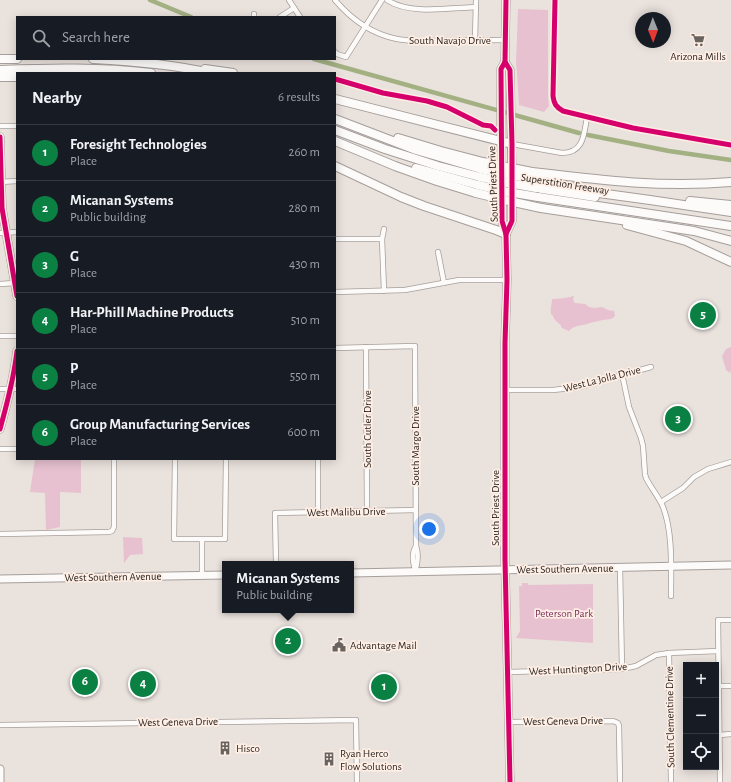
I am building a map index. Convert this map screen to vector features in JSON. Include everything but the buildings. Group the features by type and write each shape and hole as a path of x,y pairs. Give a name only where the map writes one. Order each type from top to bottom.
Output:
{"highway":[{"path":"0,59 16,59"},
{"path":"110,60 164,64 224,72"},
{"path":"164,64 206,72"},
{"path":"0,70 93,68 140,72"},
{"path":"0,77 16,77"},
{"path":"336,99 512,144"},
{"name":"Superstition Freeway","path":"336,119 416,150 481,169 509,175 533,175 616,191 731,205"},
{"path":"336,130 385,149 438,166 481,169 508,183 731,218"},
{"path":"336,141 430,179 477,189 508,192 731,226"},
{"path":"336,166 407,200 506,234"},
{"path":"533,175 668,184 731,182"},
{"path":"533,175 600,193 731,212"},
{"path":"477,189 509,202 681,229 731,241"},
{"path":"581,214 686,241 731,262"}],"main road":[{"name":"South Priest Drive","path":"506,0 505,62 501,69 501,141 502,221 506,234 507,280 505,342 505,570 510,782"},
{"name":"South Priest Drive","path":"505,62 510,70 512,144 512,221 506,234"},
{"path":"0,137 0,182 3,233 16,283"},
{"path":"0,429 14,389 16,363"},
{"name":"West Southern Avenue","path":"354,573 731,565"},
{"name":"West Southern Avenue","path":"0,579 222,575"},
{"path":"0,769 0,782"}],"street":[{"path":"289,0 299,16"},
{"name":"South Navajo Drive","path":"335,0 354,19 366,27 397,40 506,40"},
{"path":"336,53 346,57 382,0"},
{"path":"387,0 394,4 412,9 476,8"},
{"path":"475,41 476,0"},
{"path":"282,16 294,8"},
{"path":"501,106 511,109"},
{"path":"512,144 556,152 566,153 574,151 581,144 587,117"},
{"path":"0,126 16,126"},
{"path":"0,182 16,181"},
{"path":"384,229 382,239 384,291"},
{"path":"3,233 16,232"},
{"path":"336,239 382,239"},
{"path":"438,252 444,283"},
{"path":"336,292 405,290 459,280 507,280"},
{"path":"0,284 16,283"},
{"path":"0,336 16,336"},
{"name":"South Margo Drive","path":"366,348 415,346 416,546 418,552 418,562 415,572"},
{"path":"336,348 366,348"},
{"name":"South Cutler Drive","path":"366,348 367,512"},
{"name":"West La Jolla Drive","path":"505,390 553,390 571,388 651,367"},
{"path":"622,374 629,407 643,446 646,478 661,502 668,520 671,596"},
{"path":"0,389 14,389"},
{"path":"0,449 16,449"},
{"path":"0,534 112,531 114,527 114,460"},
{"path":"174,460 174,539 202,540 225,539 226,460"},
{"path":"318,460 318,512"},
{"path":"661,502 683,488 694,477 708,469 731,462"},
{"name":"West Malibu Drive","path":"276,561 276,513 416,510"},
{"path":"202,540 202,576"},
{"path":"620,567 622,670"},
{"path":"718,662 718,620 731,620"},
{"name":"West Huntington Drive","path":"507,672 622,670 636,666 656,655 669,652 718,651"},
{"name":"South Clementine Drive","path":"669,652 671,782"},
{"path":"720,782 719,686 731,686"},
{"name":"West Geneva Drive","path":"0,725 356,720 358,782"},
{"name":"West Geneva Drive","path":"508,722 613,721 618,723 620,782"},
{"path":"720,735 731,734"}],"green space":[{"path":"518,9 548,10 549,106 544,112 519,105 516,64"},
{"path":"574,296 573,300 575,303 585,304 594,308 602,307 614,311 615,316 610,319 575,327 569,331 562,328 551,314 552,299"},
{"path":"731,347 730,373 726,370 722,356 726,349"},
{"path":"35,460 81,460 81,493 60,492 60,527 46,530 45,493 30,492"},
{"path":"123,537 142,538 143,554 130,555 124,563"},
{"name":"Peterson Park","path":"522,583 528,583 528,585 593,584 593,643 516,638 520,631 519,586 522,586"}],"waterway":[{"path":"150,0 189,16"},
{"path":"318,60 579,133"},
{"path":"588,135 669,151 731,160"}],"cycle path":[{"path":"506,0 505,62 501,69 502,221 506,234 507,280 505,343 505,559 510,782"},
{"path":"555,0 553,96 555,103 559,108 563,111 633,128 731,145"},
{"path":"505,62 510,70 512,144 512,221 506,234"},
{"path":"336,79 383,93 427,101 447,107 483,125 491,126 495,130"},
{"path":"0,137 2,208 16,290"},
{"path":"0,429 16,361"}],"place":[{"name":"Arizona Mills","path":"698,40"},
{"name":"P","path":"703,315"},
{"name":"G","path":"678,419"},
{"name":"Micanan Systems","path":"288,641"},
{"name":"Advantage Mail","path":"339,645"},
{"name":"Group Manufacturing Services","path":"85,682"},
{"name":"Har-Phill Machine Products","path":"143,684"},
{"name":"Foresight Technologies","path":"384,687"},
{"name":"Hisco","path":"225,748"},
{"name":"Ryan Herco Flow Solutions","path":"329,759"}]}
